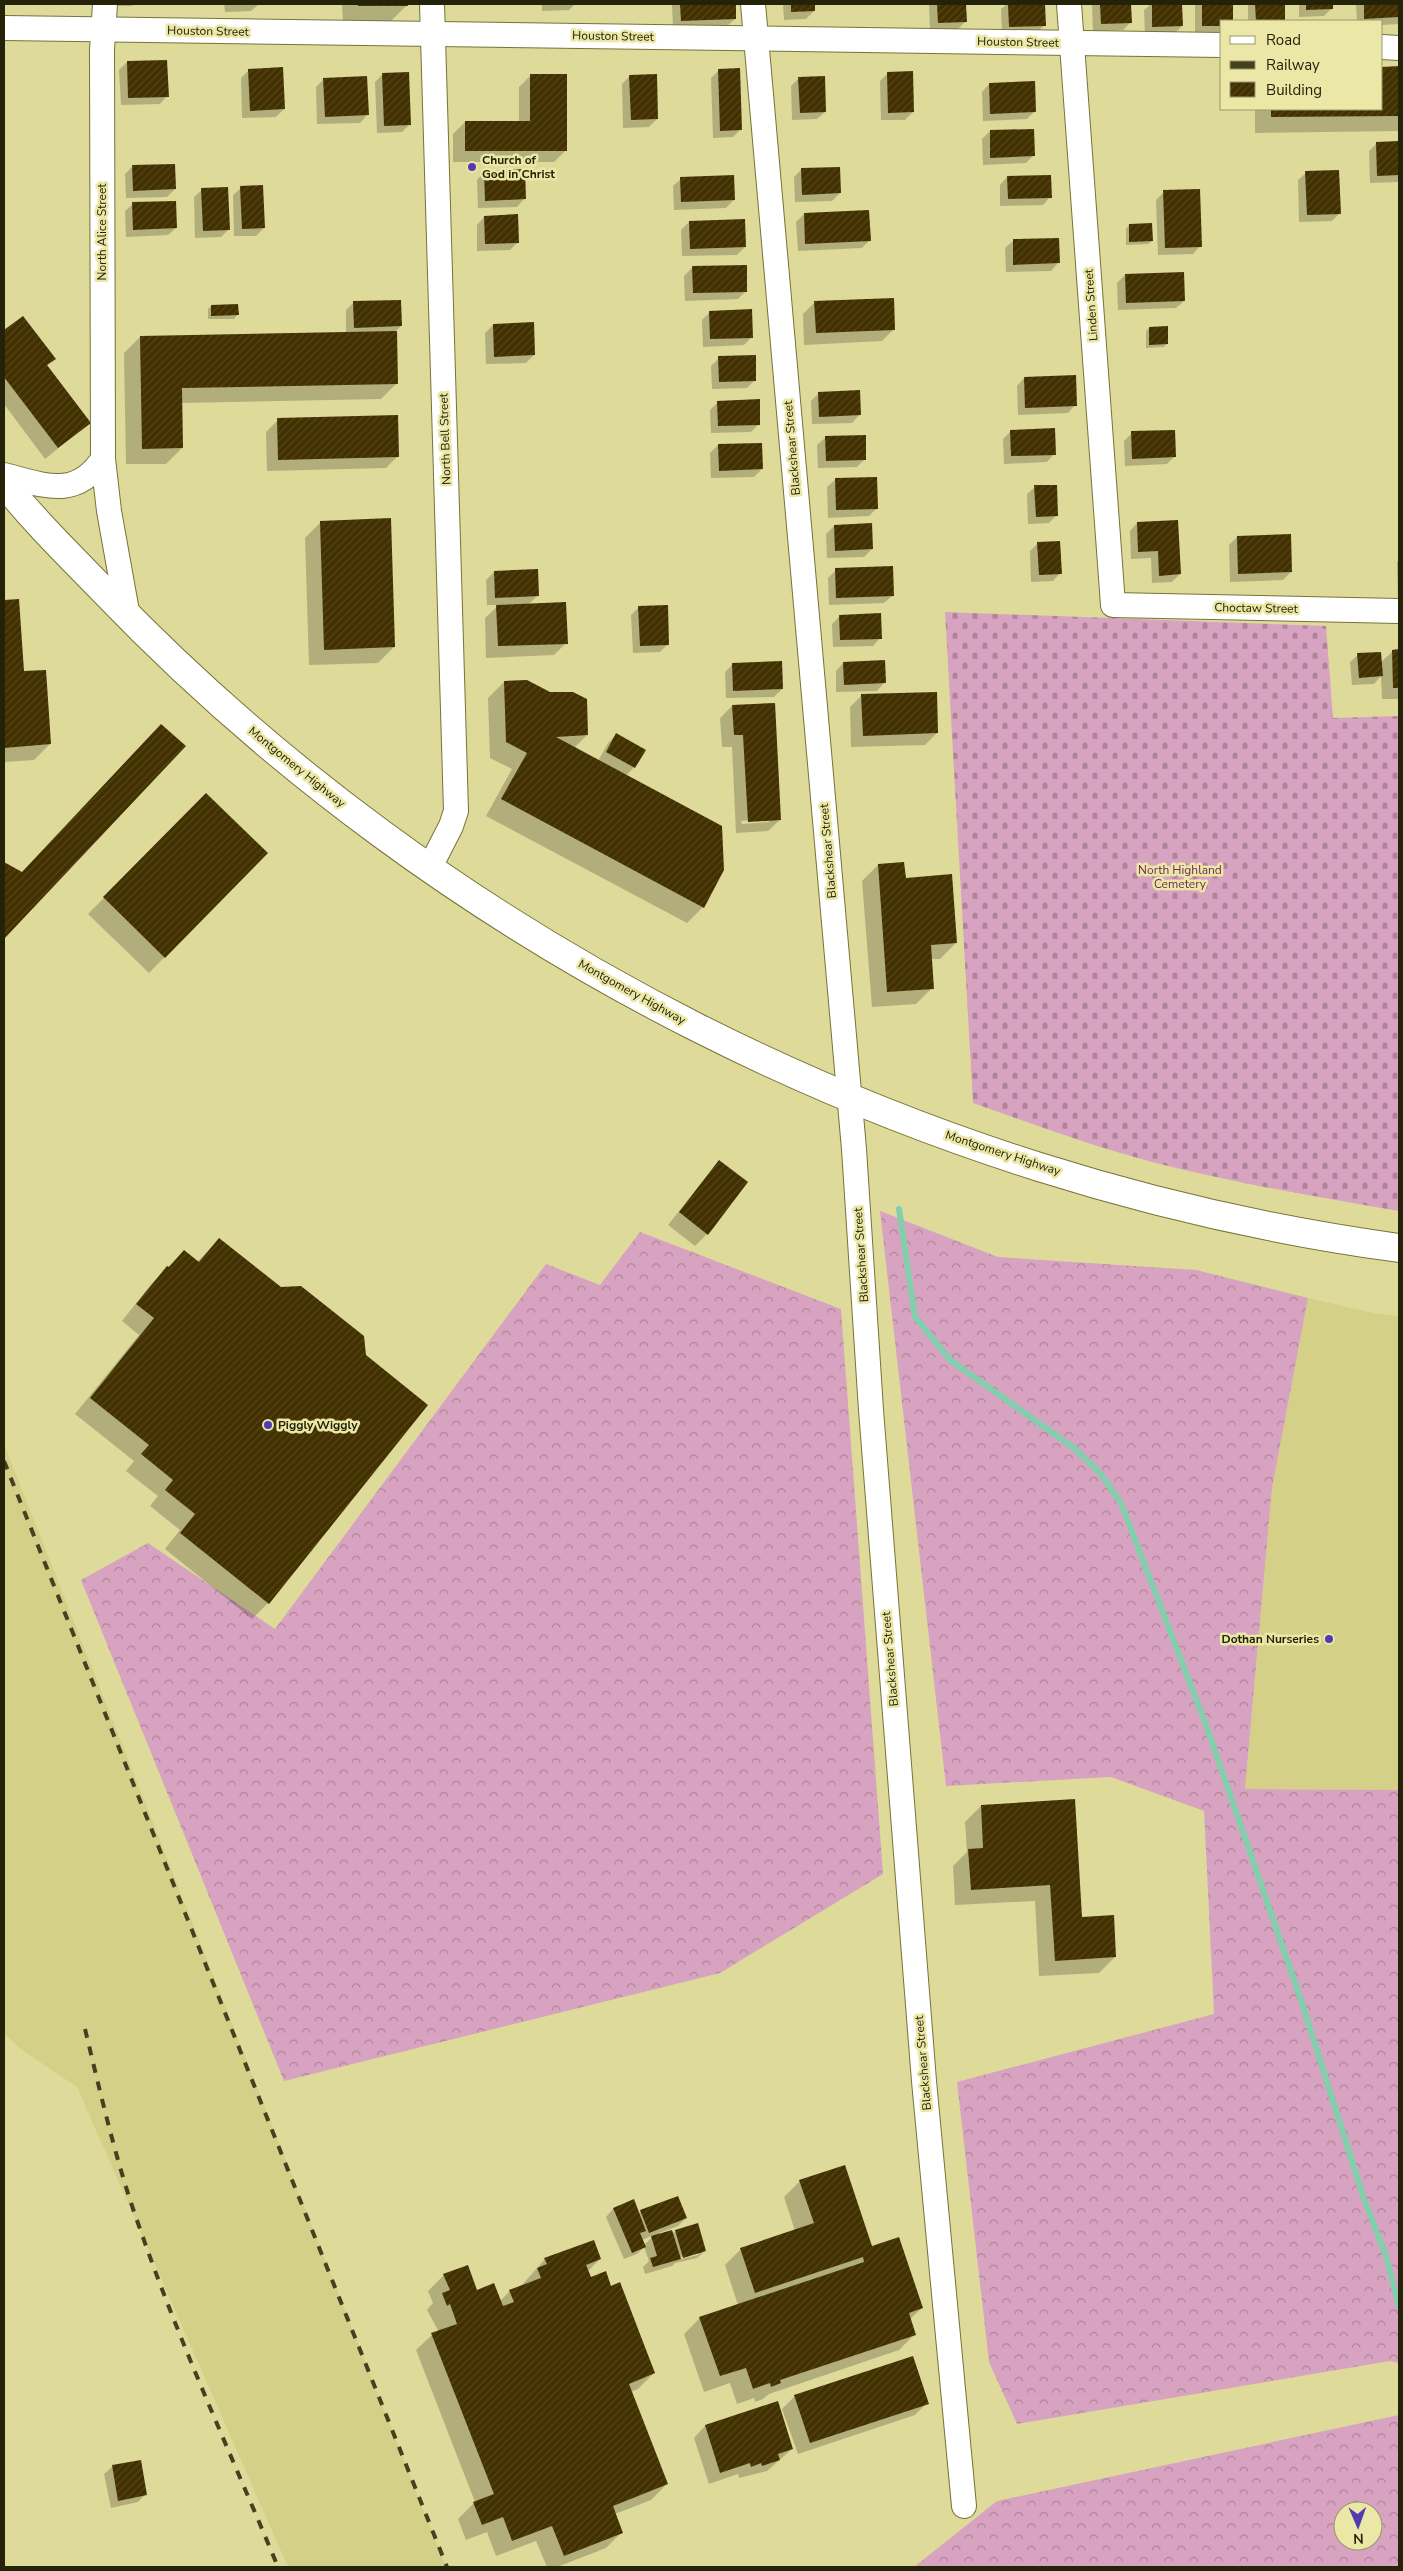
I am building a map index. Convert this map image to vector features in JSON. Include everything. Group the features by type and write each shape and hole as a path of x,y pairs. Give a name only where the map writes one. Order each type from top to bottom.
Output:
{"main road":[{"name":"Montgomery Highway","path":"4,484 13,507 173,662 236,718 332,796 429,869 478,902 602,977 692,1025 849,1099 1017,1158 1142,1196 1263,1225 1399,1248"}],"street":[{"name":"North Alice Street","path":"106,4 102,50 103,460 109,510 128,617"},
{"name":"North Bell Street","path":"429,869 451,826 456,811 432,4"},
{"name":"Blackshear Street","path":"753,4 849,1099 870,1410 924,2081 964,2506"},
{"name":"Linden Street","path":"1069,4 1113,605"},
{"name":"Houston Street","path":"4,28 1220,45"},
{"path":"1383,48 1399,48"},
{"path":"4,475 51,486 65,487 88,477 103,460"},
{"name":"Choctaw Street","path":"1113,605 1399,612"}],"shaded area":[{"name":"Dothan Nurseries","path":"1308,1298 1373,1313 1399,1316 1399,1790 1245,1789 1272,1488"},
{"path":"4,1444 446,2567 288,2567 77,2087 22,2050 4,2033"}],"green space":[{"name":"North Highland Cemetery","path":"945,612 1326,626 1333,718 1399,716 1399,1211 1200,1174 1147,1161 1071,1138 973,1103"},
{"path":"880,1211 998,1257 1196,1270 1308,1298 1272,1488 1245,1789 1399,1790 1399,2363 1390,2361 1017,2424 989,2362 957,2082 1214,2014 1204,1811 1111,1777 946,1786"},
{"path":"640,1232 841,1309 883,1874 720,1973 284,2081 81,1580 148,1543 275,1629 546,1264 600,1285"},
{"path":"1399,2415 1399,2567 914,2567 997,2501"}],"building":[{"path":"358,4 408,4 408,6 358,6"},
{"path":"680,4 736,4 736,19 681,21"},
{"path":"791,4 815,4 815,11 791,12"},
{"path":"937,4 966,4 967,22 938,23"},
{"path":"1008,4 1045,4 1046,26 1009,27"},
{"path":"1100,4 1131,4 1132,23 1101,24"},
{"path":"1152,4 1182,4 1183,26 1152,27"},
{"path":"1202,4 1233,4 1233,20 1220,20 1220,26 1202,26"},
{"path":"1255,4 1285,4 1285,20 1256,20"},
{"path":"1306,4 1333,4 1333,9 1306,10"},
{"path":"1364,4 1399,4 1399,17 1364,19"},
{"path":"167,60 169,97 128,98 127,61"},
{"path":"1399,66 1399,116 1271,117 1271,110 1383,110 1383,67"},
{"path":"283,67 285,109 250,111 248,69"},
{"path":"740,68 742,130 720,131 718,69"},
{"path":"913,71 914,112 888,113 887,72"},
{"path":"409,72 411,125 384,126 382,73"},
{"path":"530,74 567,74 567,151 465,151 465,121 530,121"},
{"path":"657,74 658,119 631,120 629,75"},
{"path":"367,76 369,115 325,117 323,78"},
{"path":"825,76 826,112 800,113 798,77"},
{"path":"1035,81 1036,112 990,114 989,83"},
{"path":"1034,129 1035,156 990,158 990,130"},
{"path":"1399,141 1399,175 1377,176 1376,142"},
{"path":"175,164 176,189 133,191 132,165"},
{"path":"840,167 841,193 802,195 801,168"},
{"path":"525,169 526,199 485,201 484,171"},
{"path":"1339,170 1341,214 1307,215 1305,171"},
{"path":"734,175 735,200 681,202 680,177"},
{"path":"1051,175 1052,198 1008,199 1007,176"},
{"path":"263,185 265,228 242,229 240,186"},
{"path":"228,187 230,230 203,231 201,188"},
{"path":"1200,189 1202,247 1165,248 1163,190"},
{"path":"176,201 177,228 133,230 132,202"},
{"path":"869,210 871,241 805,244 804,213"},
{"path":"518,214 519,243 485,244 484,216"},
{"path":"745,219 746,247 690,249 689,221"},
{"path":"1152,223 1153,241 1129,242 1129,224"},
{"path":"1059,238 1060,263 1013,265 1013,239"},
{"path":"747,265 747,292 693,293 692,266"},
{"path":"1184,272 1185,301 1126,303 1125,274"},
{"path":"894,298 895,330 816,333 814,301"},
{"path":"401,300 402,326 354,328 353,301"},
{"path":"238,304 239,315 211,316 211,305"},
{"path":"752,309 753,338 710,339 709,311"},
{"path":"23,316 56,359 47,365 91,423 58,448 4,377 4,330"},
{"path":"534,322 535,355 494,357 493,324"},
{"path":"1168,326 1168,344 1149,345 1149,327"},
{"path":"397,331 398,384 182,388 183,448 142,449 140,336"},
{"path":"756,355 756,381 719,382 718,356"},
{"path":"1076,375 1077,406 1025,408 1024,377"},
{"path":"860,390 861,415 819,417 818,392"},
{"path":"760,399 760,425 718,426 717,401"},
{"path":"398,415 399,457 278,460 277,418"},
{"path":"1055,428 1056,455 1011,456 1010,430"},
{"path":"1175,430 1176,457 1132,459 1131,431"},
{"path":"866,435 866,460 826,461 825,436"},
{"path":"762,443 763,469 719,471 718,444"},
{"path":"877,477 878,509 836,510 835,478"},
{"path":"1034,485 1057,485 1058,516 1036,517"},
{"path":"391,518 395,647 324,650 320,521"},
{"path":"1178,520 1181,574 1159,576 1158,551 1138,552 1137,522"},
{"path":"872,523 873,549 835,551 834,525"},
{"path":"1291,534 1292,572 1238,574 1237,536"},
{"path":"1060,541 1062,574 1039,575 1037,542"},
{"path":"893,566 894,596 836,598 835,568"},
{"path":"538,569 539,596 495,598 494,571"},
{"path":"19,599 24,671 46,670 51,744 4,748 4,600"},
{"path":"566,602 568,644 498,646 496,605"},
{"path":"668,605 669,645 640,646 638,606"},
{"path":"881,613 882,639 840,640 839,615"},
{"path":"1399,649 1399,688 1393,688 1392,650"},
{"path":"1381,652 1383,676 1359,678 1357,653"},
{"path":"885,660 886,683 844,685 843,662"},
{"path":"782,661 783,689 733,691 732,663"},
{"path":"527,680 550,692 573,692 587,699 588,735 556,737 722,826 724,870 704,908 501,799 527,753 506,742 504,681"},
{"path":"937,692 938,733 863,736 861,694"},
{"path":"775,703 781,820 748,822 743,735 734,735 732,705"},
{"path":"161,724 186,746 4,939 4,862 22,872"},
{"path":"616,733 646,750 635,768 606,752"},
{"path":"206,793 268,853 165,958 103,897"},
{"path":"904,862 906,878 952,874 957,943 931,945 934,989 887,992 878,864"},
{"path":"719,1160 748,1182 708,1235 679,1212"},
{"name":"Piggly Wiggly","path":"219,1238 281,1287 301,1286 364,1336 366,1355 428,1405 269,1604 180,1533 195,1514 165,1490 173,1480 141,1454 149,1445 90,1398 154,1318 136,1304 167,1266 169,1267 184,1250 199,1262"},
{"path":"1075,1799 1082,1917 1114,1915 1116,1957 1055,1961 1050,1885 971,1890 968,1849 983,1848 981,1805"},
{"path":"845,2165 872,2246 899,2237 923,2308 909,2313 916,2335 780,2380 781,2383 771,2387 770,2383 753,2389 746,2368 720,2376 699,2317 864,2262 863,2257 755,2293 740,2248 814,2223 799,2180"},
{"path":"678,2196 687,2218 649,2233 640,2210"},
{"path":"634,2199 646,2231 640,2233 646,2247 632,2253 613,2208"},
{"path":"698,2223 706,2251 683,2258 675,2230"},
{"path":"672,2230 681,2259 653,2267 650,2258 657,2256 651,2236"},
{"path":"594,2240 601,2259 586,2265 591,2277 606,2271 611,2286 620,2282 655,2373 629,2384 668,2484 613,2506 623,2533 564,2556 552,2526 512,2541 503,2517 482,2525 473,2502 494,2494 431,2333 457,2324 450,2304 447,2306 442,2293 450,2290 443,2274 468,2265 477,2290 494,2283 503,2306 514,2302 509,2290 541,2278 537,2268 547,2264 544,2258"},
{"path":"913,2356 929,2404 810,2443 794,2395"},
{"path":"778,2401 793,2449 778,2454 780,2460 762,2466 761,2463 751,2467 750,2463 720,2473 705,2425"},
{"path":"141,2460 147,2495 118,2501 112,2465"}],"waterway":[{"path":"899,1209 915,1317 950,1360 1074,1448 1100,1473 1121,1503 1206,1725 1301,2000 1364,2199 1386,2256 1399,2307"}],"railway":[{"path":"4,1461 447,2567"},
{"path":"85,2029 123,2178 155,2269 188,2355 278,2567"}],"place":[{"name":"Church of God in Christ","path":"472,167"},
{"name":"Piggly Wiggly","path":"268,1425"},
{"name":"Dothan Nurseries","path":"1329,1639"}]}
